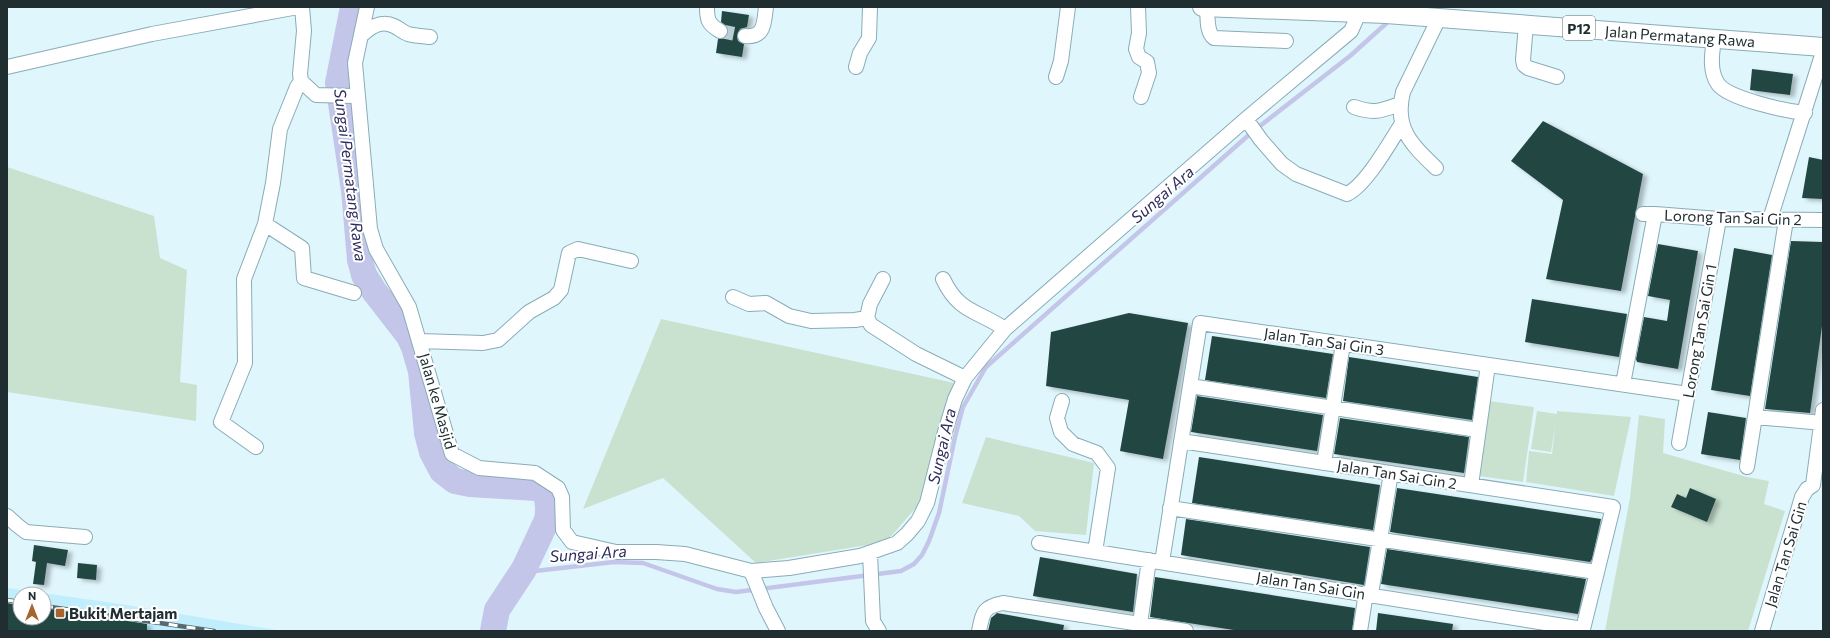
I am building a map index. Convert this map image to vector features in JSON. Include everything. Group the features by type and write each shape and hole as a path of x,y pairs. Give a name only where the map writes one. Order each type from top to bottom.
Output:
{"main road":[{"name":"Jalan Permatang Rawa","path":"1202,7 1336,9 1359,13 1387,10 1432,17 1823,47"}],"street":[{"path":"7,67 152,34 298,7"},
{"path":"302,7 304,31 300,74 301,81 316,95 355,95"},
{"name":"Jalan ke Masjid","path":"367,7 363,34 355,63 355,95 362,134 370,229 376,249 409,307 452,454 479,468 535,473 558,488 562,497 563,530 572,542 616,552 685,554 753,574"},
{"path":"707,7 707,17 710,25 720,31"},
{"path":"745,36 753,37 763,28 766,7"},
{"path":"856,67 860,53 869,38 870,7"},
{"path":"1056,77 1061,61 1068,7"},
{"path":"1138,7 1139,33 1136,49 1138,57 1146,62 1149,73 1141,97"},
{"path":"1207,7 1210,35 1214,38 1286,40"},
{"path":"778,631 763,600 753,574 860,556 871,556 897,543 907,534 918,521 927,503 944,432 955,399 965,378 1005,329 1351,31 1359,13"},
{"path":"1432,17 1403,92 1400,104 1401,125 1416,149 1436,168"},
{"path":"363,34 370,27 379,24 394,26 402,32 410,35 430,37"},
{"path":"1526,24 1523,60 1524,65 1528,68 1557,77"},
{"path":"1714,39 1712,63 1719,85 1733,94 1753,102 1805,113"},
{"path":"1770,219 1805,113 1823,52"},
{"path":"256,447 222,422 245,363 244,279 265,224 273,183 280,130 297,87 301,81"},
{"path":"1354,108 1369,112 1382,110 1400,104"},
{"path":"1248,120 1261,140 1282,164 1296,174 1347,194 1353,192 1372,169 1401,125"},
{"name":"Lorong Tan Sai Gin 2","path":"1622,384 1649,214 1719,219 1823,220"},
{"name":"Lorong Tan Sai Gin 1","path":"1679,443 1719,219"},
{"path":"1747,467 1786,220"},
{"path":"265,224 302,248 304,278 354,293"},
{"path":"420,341 483,343 498,340 529,312 554,298 561,290 569,253 574,250 578,249 631,261"},
{"path":"882,279 870,304 867,318 871,325 916,354 965,378"},
{"path":"943,279 948,291 956,301 967,310 1005,329"},
{"path":"733,297 749,304 766,304 788,316 811,321 855,320 867,318"},
{"name":"Jalan Tan Sai Gin 3","path":"1139,627 1170,508 1200,322 1688,394"},
{"path":"1324,463 1344,344"},
{"path":"1471,485 1488,365"},
{"path":"1190,386 1478,430"},
{"path":"1062,401 1057,418 1061,432 1073,444 1097,453 1108,468 1095,552"},
{"path":"1755,417 1822,418"},
{"name":"Jalan Tan Sai Gin","path":"1762,631 1802,497 1807,489 1818,486 1822,418"},
{"name":"Jalan Tan Sai Gin 2","path":"1181,441 1613,507 1596,572"},
{"path":"1360,631 1380,539 1391,473"},
{"path":"1170,508 1596,572"},
{"path":"7,516 26,532 85,537"},
{"name":"Jalan Tan Sai Gin","path":"1038,543 1583,629 1596,572"},
{"path":"871,556 873,621 880,631"},
{"path":"979,631 983,613 991,606 1003,603 1139,627 1186,631"}],"shaded area":[{"path":"7,588 12,589 12,626 52,626 52,594 121,604 282,631 7,631"}],"green space":[{"path":"7,167 154,216 160,258 187,270 180,382 197,385 196,421 7,392"},
{"path":"661,319 968,386 935,444 920,503 886,542 756,563 663,478 583,509"},
{"path":"1489,401 1534,407 1523,482 1479,476"},
{"path":"1537,411 1557,414 1557,411 1631,417 1614,496 1526,482 1529,451 1552,454 1555,426 1551,452 1531,449"},
{"path":"1639,415 1665,419 1663,453 1747,477 1769,481 1764,504 1785,511 1748,631 1605,631 1630,498"},
{"path":"986,437 1094,463 1086,535 1035,531 1019,516 962,503"}],"building":[{"path":"722,11 749,15 747,27 740,29 737,36 738,41 744,44 742,57 716,53 718,39 724,38 728,32 727,27 721,22"},
{"path":"1752,69 1793,74 1790,95 1750,90"},
{"path":"1543,121 1643,174 1621,291 1546,279 1563,200 1511,161"},
{"path":"1809,157 1823,160 1823,199 1802,198"},
{"path":"1791,241 1823,242 1823,319 1810,413 1765,409"},
{"path":"1658,244 1698,251 1678,369 1637,362 1636,359 1644,317 1667,321 1670,300 1648,296"},
{"path":"1734,248 1772,255 1750,396 1711,390"},
{"path":"1532,299 1627,314 1619,357 1525,342"},
{"path":"1129,313 1188,323 1163,459 1120,451 1129,400 1046,386 1051,332"},
{"path":"1212,336 1333,354 1326,398 1205,380"},
{"path":"1349,357 1478,377 1472,420 1343,401"},
{"path":"1197,396 1323,415 1317,451 1191,432"},
{"path":"1708,412 1746,418 1740,460 1701,454"},
{"path":"1340,418 1469,437 1464,473 1334,454"},
{"path":"1199,457 1380,485 1373,530 1192,503"},
{"path":"1397,488 1601,519 1592,559 1590,562 1390,532"},
{"path":"1690,488 1716,499 1707,522 1671,507 1677,494 1686,498"},
{"path":"1186,519 1370,547 1364,585 1181,555"},
{"path":"34,545 68,550 65,566 47,563 44,585 33,584 36,562 32,561"},
{"path":"1387,549 1586,579 1578,614 1381,584"},
{"path":"1040,557 1137,574 1133,612 1033,596"},
{"path":"78,563 97,565 96,580 77,578"},
{"path":"1155,577 1355,608 1352,631 1240,631 1150,617"},
{"name":"Bukit Mertajam","path":"7,603 12,604 12,626 52,626 52,609 147,624 147,631 7,631"},
{"path":"997,613 1064,625 1063,631 988,631 991,618"},
{"path":"1378,613 1453,624 1452,631 1376,631"}],"waterway":[{"name":"Sungai Permatang Rawa","path":"353,7 338,83 354,190 360,260 364,275 374,291 409,336 414,347 421,371 427,433 432,452 442,471 455,481 470,484 536,488 544,491 548,501 547,520 524,569 497,610 493,631"},
{"name":"Sungai Ara","path":"524,569 535,571 614,562 643,563 717,589 736,592 901,571 914,564 922,555 929,541 939,513 963,407 986,367 1251,133 1350,56 1390,20"}],"tunnel":[{"path":"720,31 745,36"}],"railway":[{"path":"7,600 12,601"},
{"path":"52,607 214,631"}],"place":[{"name":"Bukit Mertajam","path":"60,613"}]}
